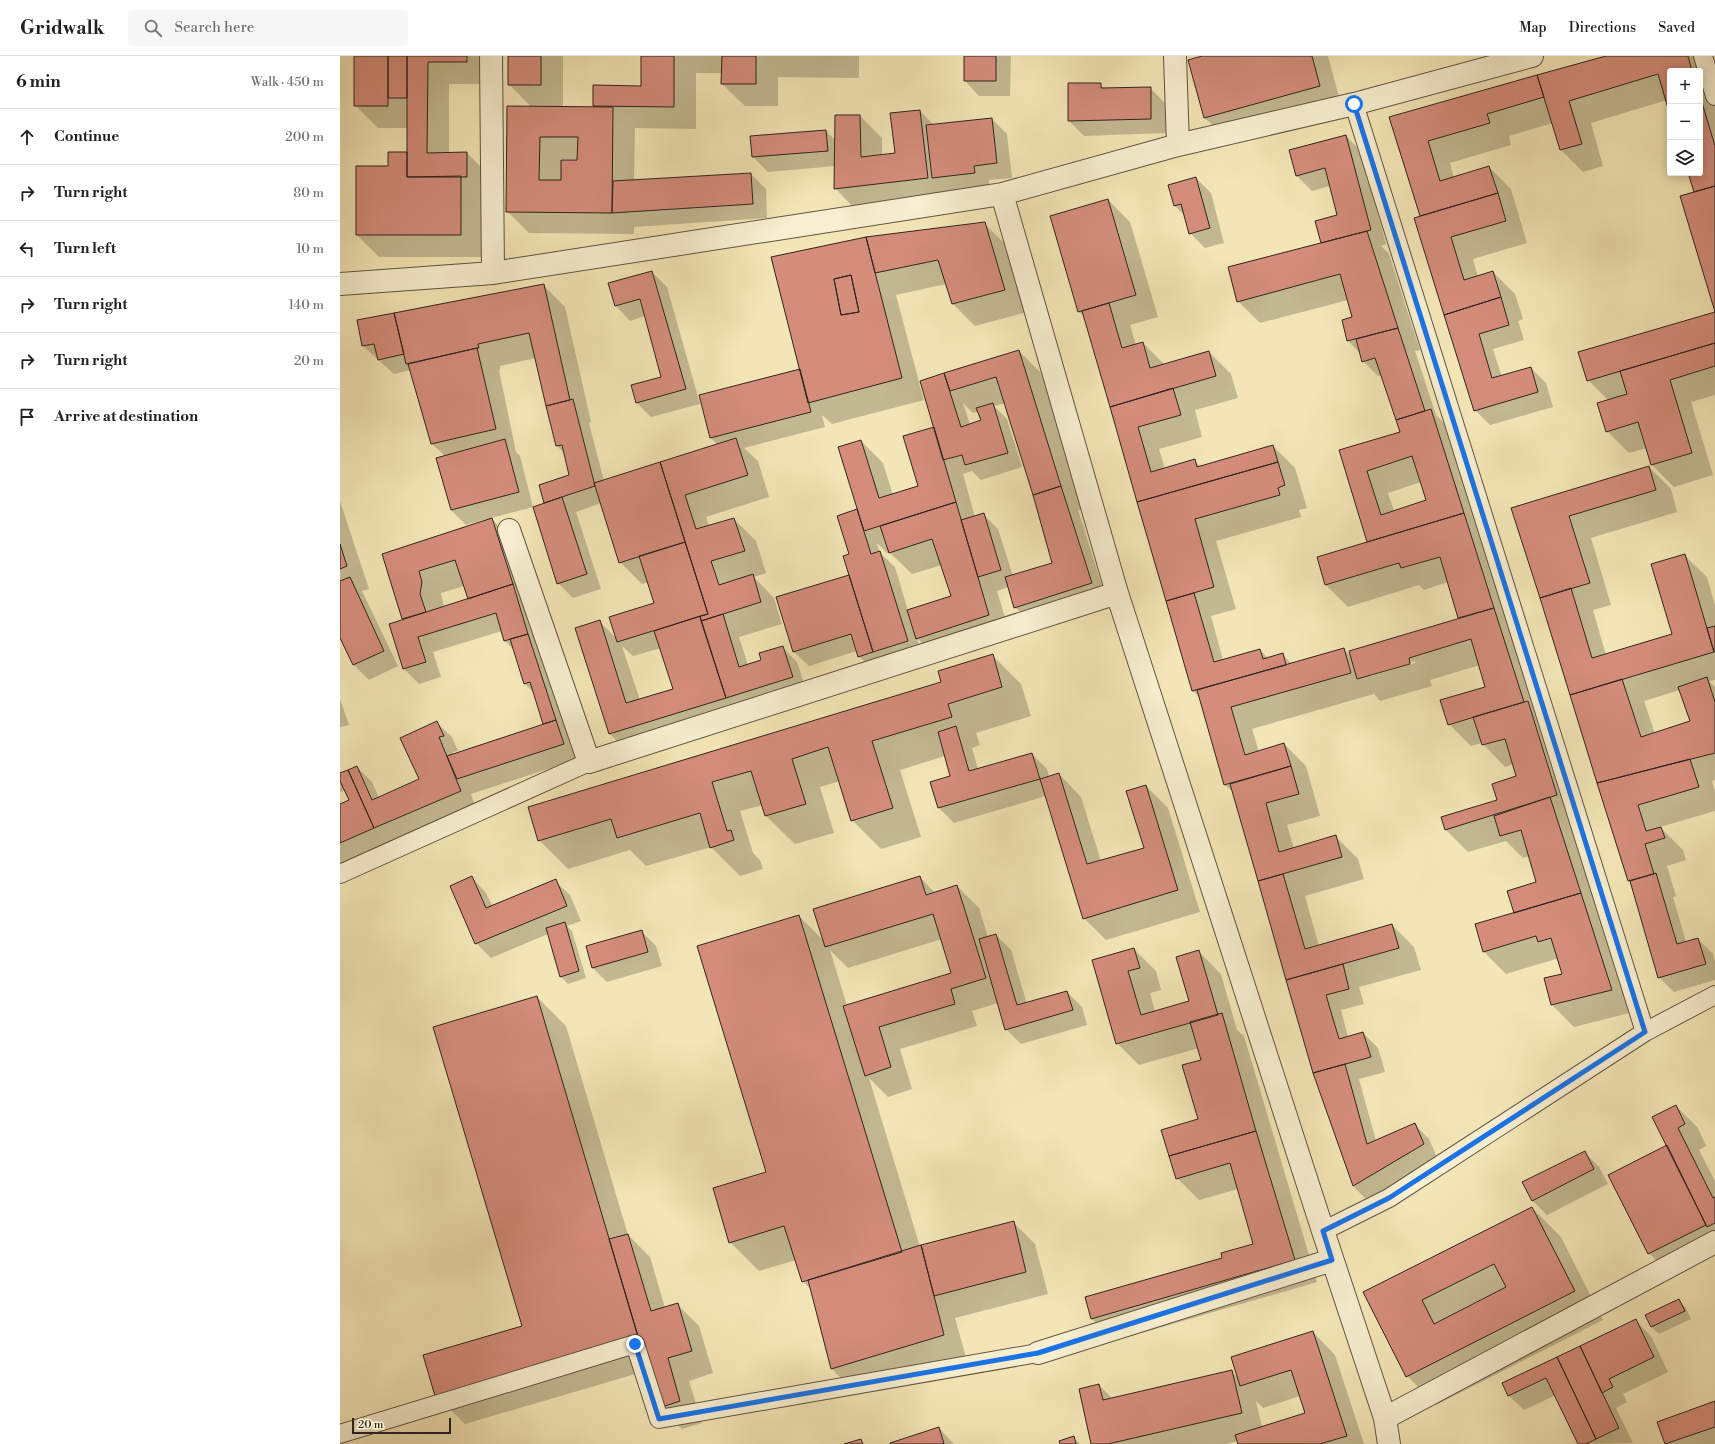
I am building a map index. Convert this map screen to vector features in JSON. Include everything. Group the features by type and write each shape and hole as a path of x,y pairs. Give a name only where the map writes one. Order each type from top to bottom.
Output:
{"street":[{"path":"491,56 493,274"},
{"path":"1175,56 1178,145"},
{"path":"340,284 493,274 1002,194 1178,145 1354,104 1532,56"},
{"path":"1002,194 1117,593 1332,1260 1385,1418 1389,1444"},
{"path":"510,530 589,762 1117,593"},
{"path":"1385,1418 1715,1242"},
{"path":"1038,1353 1332,1260"}],"lane":[{"path":"1703,56 1715,96"},
{"path":"1354,104 1645,1032"},
{"path":"340,874 589,762"},
{"path":"1323,1231 1389,1198 1645,1032 1715,995"},
{"path":"340,1434 635,1344 659,1419 1038,1353"}],"building":[{"path":"354,56 388,56 388,106 354,106"},
{"path":"388,56 407,56 407,98 388,98"},
{"path":"407,56 467,56 467,62 428,62 427,153 467,152 467,177 407,177"},
{"path":"508,56 541,56 541,85 508,85"},
{"path":"641,56 674,56 674,107 593,106 593,85 641,86"},
{"path":"722,56 756,56 756,84 721,84"},
{"path":"964,56 996,56 996,81 964,81"},
{"path":"1202,56 1312,56 1320,86 1204,118 1188,60"},
{"path":"1606,56 1688,56 1691,68 1667,68 1667,105 1658,74 1569,101 1582,144 1560,150 1537,75"},
{"path":"1537,75 1544,97 1487,114 1490,123 1428,141 1440,181 1489,166 1498,193 1420,216 1389,117"},
{"path":"1068,83 1101,83 1101,88 1151,87 1151,119 1068,121"},
{"path":"507,106 613,107 612,213 506,212","holes":["540,137 578,137 577,160 561,160 561,180 539,180"]},
{"path":"1703,106 1715,146 1715,186 1694,192 1689,176 1703,176"},
{"path":"920,110 928,178 834,189 835,115 860,115 861,157 895,153 890,113"},
{"path":"992,118 997,163 974,166 975,173 932,178 926,125"},
{"path":"826,130 828,151 752,157 750,136"},
{"path":"1346,135 1371,230 1321,243 1315,221 1337,215 1325,168 1296,176 1289,150"},
{"path":"388,152 407,152 407,177 461,176 461,235 356,235 356,166 388,166"},
{"path":"751,173 753,204 612,213 613,181"},
{"path":"1196,177 1210,228 1189,234 1181,204 1174,206 1168,185"},
{"path":"1715,186 1715,312 1680,196"},
{"path":"1498,193 1506,221 1451,237 1464,280 1493,271 1501,297 1444,315 1414,218"},
{"path":"1108,199 1136,295 1078,312 1050,216"},
{"path":"985,222 1005,290 952,304 938,260 875,273 866,237"},
{"path":"1367,231 1398,328 1347,341 1342,320 1352,317 1340,274 1237,302 1228,267"},
{"path":"866,237 902,378 808,403 771,257","holes":["851,275 859,312 841,315 834,279"]},
{"path":"652,271 686,389 636,403 631,385 661,377 640,299 615,306 608,283"},
{"path":"851,275 859,312 841,315 834,279"},
{"path":"544,284 570,400 546,406 529,333 478,344 479,348 406,364 394,313"},
{"path":"1501,297 1509,325 1479,334 1492,378 1531,367 1538,392 1474,411 1444,315"},
{"path":"1109,303 1122,348 1143,342 1150,368 1209,351 1216,376 1110,407 1082,311"},
{"path":"1715,312 1715,343 1587,381 1578,352"},
{"path":"394,313 404,354 378,360 374,344 362,346 357,320"},
{"path":"1398,328 1425,411 1396,420 1375,358 1362,362 1356,339"},
{"path":"1715,343 1715,366 1670,380 1692,453 1651,465 1638,422 1606,432 1597,403 1627,394 1620,371"},
{"path":"477,348 496,429 431,444 408,364"},
{"path":"1019,350 1061,486 1033,495 996,377 950,391 944,373"},
{"path":"800,369 811,412 710,438 699,395"},
{"path":"944,373 961,427 981,420 976,408 993,403 1008,453 965,465 962,455 943,460 920,381"},
{"path":"1173,388 1181,415 1138,427 1151,472 1195,459 1197,467 1273,445 1278,462 1137,502 1110,407"},
{"path":"573,399 595,486 544,503 539,485 569,475 562,445 556,446 546,406"},
{"path":"1431,409 1464,513 1367,542 1339,450 1400,432 1396,420","holes":["1412,456 1426,500 1381,515 1367,471"]},
{"path":"934,427 956,502 864,531 838,447 861,440 879,498 918,486 903,436"},
{"path":"736,438 748,475 685,495 696,529 734,518 745,551 711,561 719,585 753,574 761,602 701,621 700,616 708,614 660,462"},
{"path":"505,439 519,492 451,510 436,458"},
{"path":"660,462 685,542 619,563 594,483"},
{"path":"1278,462 1285,485 1278,488 1280,495 1195,519 1214,587 1166,601 1137,502"},
{"path":"1649,466 1656,490 1569,516 1590,583 1540,598 1511,508"},
{"path":"1061,486 1092,583 1014,608 1005,577 1052,563 1033,495"},
{"path":"562,497 587,574 557,584 533,507"},
{"path":"956,502 989,615 916,639 907,610 951,596 932,539 889,553 880,526"},
{"path":"857,509 871,554 880,551 908,641 873,652 843,556 849,554 837,516"},
{"path":"984,513 1001,570 978,577 961,520"},
{"path":"1464,513 1494,608 1458,618 1440,557 1401,568 1399,563 1325,585 1317,557"},
{"path":"492,518 513,584 468,599 455,560 419,571 422,582 420,594 426,612 402,619 382,554"},
{"path":"685,542 708,614 617,642 609,617 654,603 639,556"},
{"path":"340,544 347,566 340,569"},
{"path":"1685,554 1714,652 1570,695 1540,598 1571,588 1592,658 1672,634 1651,564"},
{"path":"849,575 873,652 858,657 851,634 793,652 776,597"},
{"path":"350,577 384,651 353,665 340,638 340,581"},
{"path":"513,584 528,634 504,641 496,613 418,637 426,662 403,669 389,624"},
{"path":"1194,593 1214,662 1260,649 1263,659 1283,653 1286,665 1192,691 1166,601"},
{"path":"1494,608 1524,702 1448,725 1440,700 1485,687 1471,639 1409,658 1410,664 1357,679 1349,651"},
{"path":"723,614 739,667 761,660 759,653 783,646 793,677 726,698 701,621"},
{"path":"700,616 726,698 609,734 575,628 600,620 626,703 673,689 654,631"},
{"path":"1715,626 1715,651 1714,652 1707,628"},
{"path":"528,634 556,720 543,724 530,682 524,684 510,639"},
{"path":"1344,648 1351,673 1231,707 1245,755 1284,743 1291,766 1224,785 1197,690"},
{"path":"993,654 1002,687 948,704 952,717 872,741 893,808 851,821 828,747 792,759 806,804 765,816 751,771 712,782 727,831 731,830 734,840 710,848 700,813 617,838 611,819 538,841 528,807 941,682 938,671"},
{"path":"1707,677 1715,702 1715,753 1597,783 1570,695 1622,679 1641,737 1690,721 1678,687"},
{"path":"1528,701 1557,795 1445,830 1441,817 1497,800 1492,784 1516,776 1505,739 1482,745 1473,717"},
{"path":"556,720 564,744 457,779 447,756"},
{"path":"437,721 444,736 439,737 461,791 374,828 348,770 357,766 372,800 419,779 400,738"},
{"path":"956,726 969,771 1032,753 1040,779 938,808 930,782 950,776 938,732"},
{"path":"1690,759 1699,787 1638,805 1646,831 1661,827 1665,838 1645,844 1654,874 1628,881 1597,783"},
{"path":"1291,766 1299,794 1266,803 1279,852 1336,835 1342,857 1258,881 1230,784"},
{"path":"348,770 374,828 340,843 340,804 349,800 340,781 340,773"},
{"path":"1059,773 1087,864 1144,848 1126,791 1146,785 1178,890 1083,919 1040,779"},
{"path":"1550,797 1581,893 1514,913 1507,891 1536,882 1521,830 1500,836 1494,816"},
{"path":"1656,873 1677,944 1698,938 1706,964 1658,978 1630,881"},
{"path":"1283,874 1305,949 1392,924 1399,948 1286,980 1258,881"},
{"path":"472,876 486,908 556,879 567,906 475,944 450,886"},
{"path":"920,876 926,895 957,885 986,978 951,989 955,1004 879,1027 891,1067 865,1076 843,1006 951,973 933,914 825,947 813,909"},
{"path":"1581,893 1612,990 1551,1005 1544,978 1562,974 1551,938 1538,942 1536,936 1483,952 1475,924"},
{"path":"799,915 902,1252 802,1282 784,1226 729,1243 713,1188 766,1172 697,946"},
{"path":"565,922 579,971 560,977 546,928"},
{"path":"642,930 648,952 592,968 586,946"},
{"path":"996,934 1017,1005 1067,991 1073,1010 1005,1030 979,939"},
{"path":"1134,948 1140,968 1128,971 1141,1015 1189,1001 1176,957 1199,950 1218,1015 1116,1044 1092,960"},
{"path":"1343,964 1349,989 1326,995 1339,1039 1363,1032 1371,1057 1313,1073 1286,980"},
{"path":"537,996 638,1336 435,1396 423,1355 522,1326 433,1027"},
{"path":"1222,1013 1256,1131 1169,1156 1161,1130 1198,1119 1182,1065 1201,1060 1190,1022"},
{"path":"1345,1064 1367,1144 1415,1123 1424,1144 1353,1186 1313,1073"},
{"path":"1676,1105 1685,1124 1678,1128 1713,1198 1715,1197 1715,1223 1707,1227 1652,1117"},
{"path":"1256,1131 1295,1260 1091,1319 1085,1297 1222,1258 1221,1253 1253,1244 1230,1163 1176,1179 1169,1156"},
{"path":"1667,1145 1706,1225 1648,1254 1608,1175"},
{"path":"1585,1151 1594,1169 1532,1201 1522,1182"},
{"path":"1532,1207 1575,1291 1406,1377 1363,1292","holes":["1494,1264 1506,1287 1434,1324 1422,1300"]},
{"path":"1014,1221 1026,1272 934,1296 921,1245"},
{"path":"628,1234 651,1311 678,1303 692,1351 668,1358 680,1401 659,1408 609,1239"},
{"path":"921,1245 944,1335 831,1369 808,1280"},
{"path":"1679,1299 1685,1311 1651,1327 1645,1315"},
{"path":"1636,1319 1654,1357 1609,1379 1613,1387 1602,1393 1580,1346"},
{"path":"1313,1331 1347,1436 1320,1444 1238,1444 1235,1435 1305,1413 1291,1370 1240,1386 1231,1357"},
{"path":"1580,1346 1619,1428 1596,1439 1557,1357"},
{"path":"1557,1357 1596,1439 1586,1444 1578,1444 1546,1378 1508,1396 1502,1383"},
{"path":"1232,1370 1242,1413 1108,1444 1091,1444 1079,1389 1099,1384 1103,1400"},
{"path":"1715,1401 1715,1427 1665,1444 1657,1422"},
{"path":"939,1427 944,1444 890,1444 890,1443"},
{"path":"1074,1436 1076,1444 1060,1444 1059,1441"},
{"path":"861,1439 863,1444 844,1444"}],"route":[{"path":"635,1344 659,1419 1038,1353 1332,1260 1323,1231 1389,1198 1645,1032 1354,104"}]}
